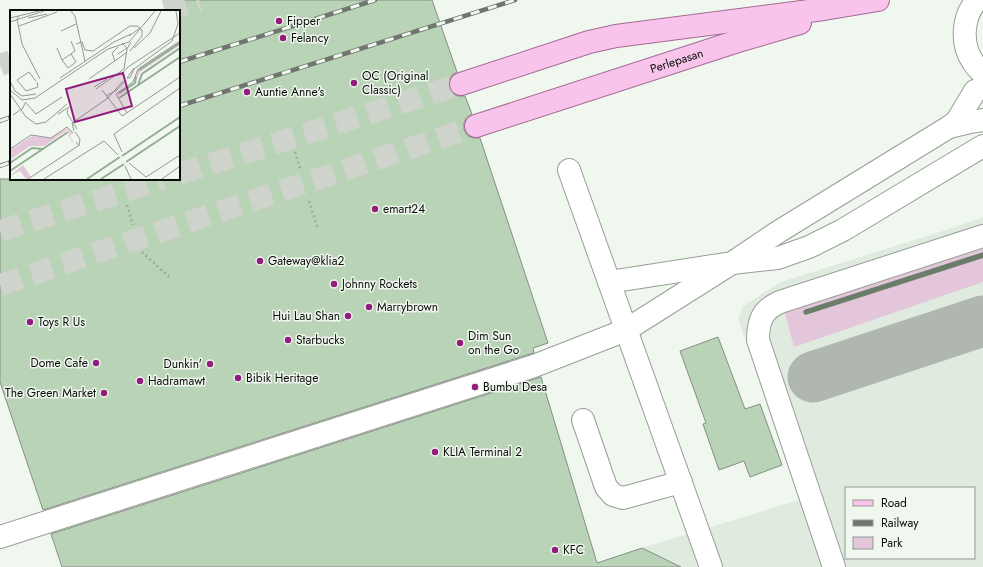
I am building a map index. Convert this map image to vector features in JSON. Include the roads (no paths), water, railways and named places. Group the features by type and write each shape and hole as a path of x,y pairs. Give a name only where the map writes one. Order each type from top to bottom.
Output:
{"main road":[{"path":"461,84 596,40 616,36 824,9 878,0"},
{"name":"Perlepasan","path":"476,126 738,41 878,0"}],"lane":[{"path":"977,0 966,16 965,29 968,52 980,80 975,100 983,114"},
{"path":"0,537 534,366 626,330 778,232 949,127 957,121 980,80"},
{"path":"949,127 983,120"},
{"path":"609,282 732,263 778,258 809,247 843,230 983,146"},
{"path":"569,170 711,567"},
{"path":"834,567 758,340 760,321 766,311 780,302 983,236"},
{"path":"583,420 606,488 613,495 623,498 681,482"}],"waterway":[{"path":"806,312 983,255"}],"tunnel":[{"path":"168,10 199,0"},
{"path":"0,65 10,61"},
{"path":"180,174 461,84"},
{"path":"0,285 476,126"},
{"path":"0,231 160,180"}],"railway":[{"path":"180,62 375,0"},
{"path":"180,106 515,0"},
{"path":"0,121 10,117"},
{"path":"0,166 10,162"}],"place":[{"name":"Fipper","path":"279,21"},
{"name":"Felancy","path":"283,38"},
{"name":"OC (Original Classic)","path":"354,83"},
{"name":"Auntie Anne's","path":"247,92"},
{"name":"emart24","path":"375,209"},
{"name":"Gateway@klia2","path":"260,261"},
{"name":"Johnny Rockets","path":"334,284"},
{"name":"Marrybrown","path":"369,307"},
{"name":"Hui Lau Shan","path":"348,316"},
{"name":"Toys R Us","path":"30,322"},
{"name":"Starbucks","path":"288,340"},
{"name":"Dim Sun on the Go","path":"460,343"},
{"name":"Dome Cafe","path":"96,363"},
{"name":"Dunkin'","path":"210,364"},
{"name":"Bibik Heritage","path":"238,378"},
{"name":"Hadramawt","path":"140,381"},
{"name":"Bumbu Desa","path":"475,387"},
{"name":"The Green Market","path":"104,393"},
{"name":"KLIA Terminal 2","path":"435,452"},
{"name":"KFC","path":"555,550"}]}
